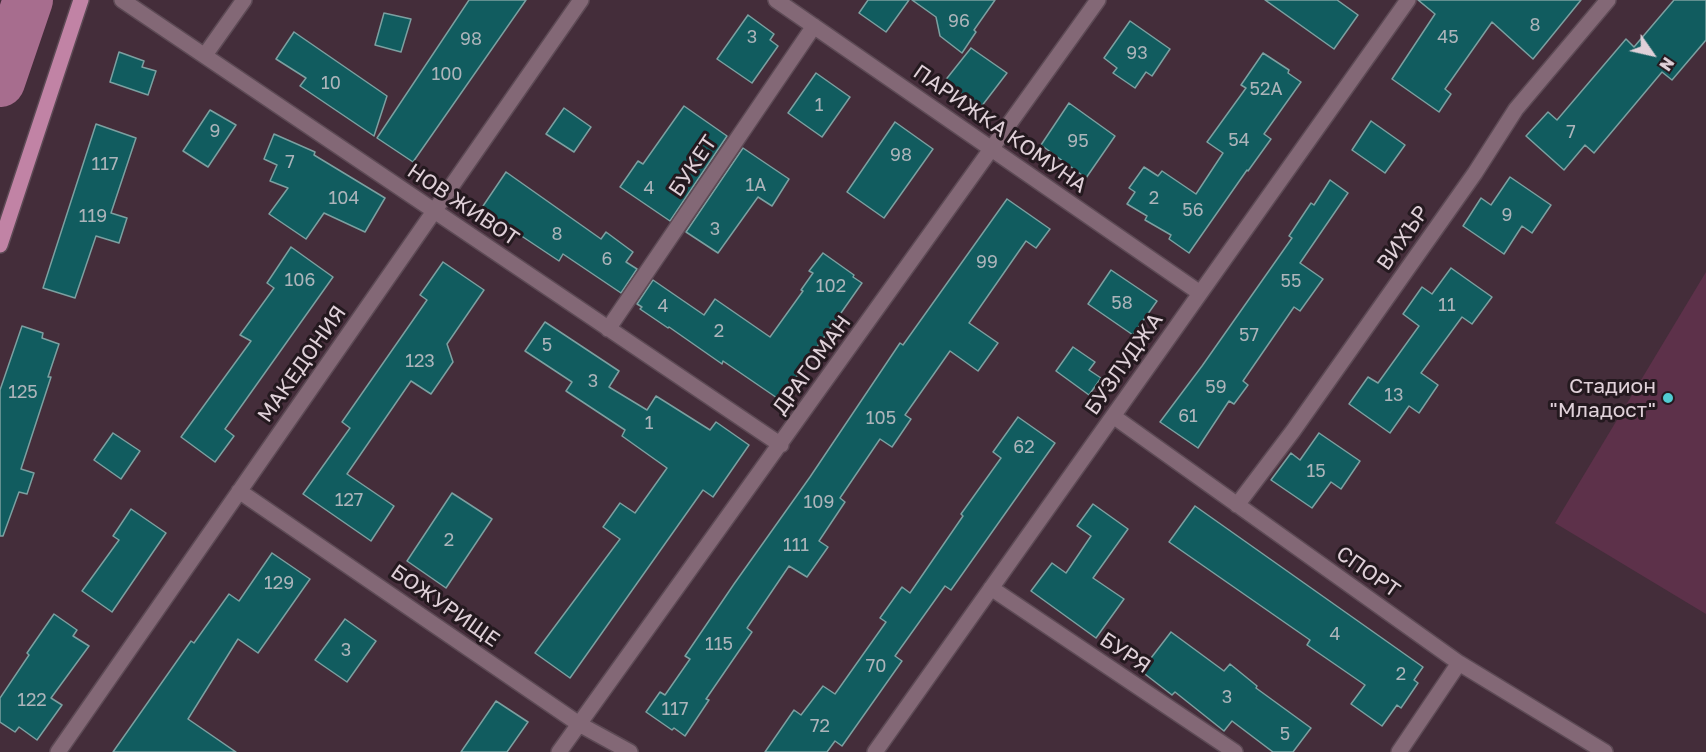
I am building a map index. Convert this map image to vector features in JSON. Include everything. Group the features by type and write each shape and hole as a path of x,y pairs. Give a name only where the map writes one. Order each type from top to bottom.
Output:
{"main road":[{"path":"0,245 81,0"}],"street":[{"name":"НОВ ЖИВОТ","path":"122,0 781,445"},
{"path":"205,55 244,0"},
{"name":"МАКЕДОНИЯ","path":"58,752 581,0"},
{"name":"ПАРИЖКА КОМУНА","path":"777,0 1200,293"},
{"name":"ДРАГОМАН","path":"559,752 1098,0"},
{"name":"ВИХЪР","path":"1237,505 1293,431 1468,183 1516,109 1608,0"},
{"name":"БУЗЛУДЖА","path":"875,752 1403,2"},
{"name":"БУКЕТ","path":"608,329 814,26"},
{"name":"СПОРТ","path":"1113,416 1459,663 1580,745 1605,752"},
{"name":"БОЖУРИЩЕ","path":"239,491 579,724 630,752"},
{"name":"БУРЯ","path":"992,588 1235,752"},
{"path":"1399,752 1459,663"}],"shaded area":[{"name":"Стадион \"Младост\"","path":"1706,272 1706,614 1555,523"}],"building":[{"path":"469,0 526,0 413,162 377,138"},
{"path":"868,0 909,0 886,32 859,13"},
{"path":"912,0 995,0 974,30 976,32 962,53 940,36 936,17"},
{"path":"1265,0 1337,0 1358,15 1334,49"},
{"path":"1418,0 1581,0 1533,59 1492,22 1445,89 1451,94 1439,112 1392,79 1435,14"},
{"path":"1674,0 1706,0 1706,40 1672,80 1662,72 1594,153 1585,145 1564,170 1526,136 1548,112 1557,120 1626,39 1634,47"},
{"path":"384,13 411,19 401,52 375,45"},
{"path":"748,15 774,34 770,40 778,46 752,83 717,59"},
{"path":"1130,21 1170,49 1152,76 1146,72 1135,88 1113,73 1117,68 1104,58"},
{"path":"294,32 387,96 374,136 300,86 306,78 276,59"},
{"path":"971,48 1007,73 981,107 944,82"},
{"path":"119,52 144,61 142,67 156,71 148,95 110,82"},
{"path":"1263,53 1289,70 1288,73 1301,82 1264,134 1271,139 1189,253 1169,239 1171,235 1145,220 1147,216 1127,204 1135,192 1129,188 1144,167 1158,176 1162,171 1196,194 1223,153 1207,142 1246,88 1241,85"},
{"path":"816,73 850,97 822,137 788,113"},
{"path":"1069,103 1115,136 1086,178 1041,145"},
{"path":"684,106 727,136 670,221 620,187 638,161 643,164"},
{"path":"564,108 591,127 574,152 546,134"},
{"path":"210,110 236,125 208,167 183,151"},
{"path":"1371,121 1405,145 1385,173 1352,150"},
{"path":"895,122 933,149 884,218 847,192"},
{"path":"96,124 136,138 111,213 127,218 119,243 96,236 75,298 43,288"},
{"path":"274,134 315,152 314,155 385,198 365,232 324,213 306,239 269,214 288,188 270,181 277,165 264,159"},
{"path":"743,148 789,179 772,206 758,197 718,253 686,232"},
{"path":"506,172 601,239 606,232 633,252 626,262 637,269 621,293 563,254 559,261 481,209"},
{"path":"1510,177 1551,205 1532,233 1522,226 1504,254 1463,226 1481,198 1491,205"},
{"path":"1330,180 1348,193 1300,263 1323,279 1300,311 1294,307 1243,381 1248,385 1234,404 1229,401 1198,448 1160,422 1292,238 1289,236 1311,203 1314,205"},
{"path":"1007,199 1050,229 1036,248 1026,241 969,323 998,343 978,371 950,351 905,415 911,419 892,447 880,439 840,498 845,502 819,541 828,547 807,577 789,566 747,628 752,632 706,699 709,700 685,736 674,728 672,730 646,712 660,692 665,695 690,659 685,656 900,343 903,345"},
{"path":"291,247 333,277 225,429 234,436 215,462 181,437 251,341 240,335 274,288 267,283"},
{"path":"823,253 862,283 780,400 723,361 722,364 668,328 640,309 642,307 637,304 653,280 704,315 715,299 770,337 803,291 801,290 813,273 809,271"},
{"path":"443,262 484,290 447,344 453,362 431,394 411,381 347,474 394,506 371,541 303,494 350,428 342,422 427,300 420,295"},
{"path":"1451,268 1492,297 1472,324 1462,317 1421,373 1438,385 1419,413 1409,406 1390,433 1349,404 1368,377 1378,383 1419,326 1403,314 1422,287 1432,294"},
{"path":"1111,270 1157,301 1133,335 1088,304"},
{"path":"545,322 619,371 609,387 647,410 656,396 710,430 716,422 749,445 713,497 703,490 570,678 535,653 620,539 603,527 620,503 635,513 667,468 622,436 625,430 566,391 572,382 525,351"},
{"path":"22,326 43,333 42,338 59,344 48,377 51,377 21,469 34,473 27,494 19,492 3,536 0,536 0,390"},
{"path":"1073,347 1095,362 1089,370 1101,378 1089,395 1056,371"},
{"path":"1018,417 1055,443 951,590 945,586 895,656 902,661 842,746 835,741 827,752 765,752 794,710 801,715 823,686 835,694 886,622 880,618 902,587 910,593 963,516 961,514 1001,458 993,452"},
{"path":"113,433 140,451 121,479 94,460"},
{"path":"1319,433 1360,461 1341,489 1331,482 1312,508 1271,480 1291,453 1300,460"},
{"path":"452,493 492,519 446,588 407,561"},
{"path":"1093,504 1128,529 1093,578 1124,599 1096,638 1031,591 1052,563 1066,573 1091,536 1077,526"},
{"path":"1195,506 1423,667 1414,680 1418,683 1401,708 1397,705 1382,726 1351,704 1365,685 1307,645 1310,640 1169,542"},
{"path":"131,509 166,533 112,612 82,591 119,540 113,536"},
{"path":"272,553 310,579 258,653 238,639 188,719 236,752 113,752 191,641 194,643 229,594 239,601"},
{"path":"54,614 77,630 73,636 89,646 51,698 62,705 37,740 19,727 15,732 0,722 0,698"},
{"path":"345,619 376,641 347,682 315,660"},
{"path":"1171,632 1224,671 1230,664 1257,686 1256,688 1311,728 1293,752 1273,752 1232,721 1224,731 1175,692 1172,695 1141,671"},
{"path":"496,701 528,722 507,752 461,752"}],"waterway":[{"path":"0,82 28,0"}],"place":[{"name":"Стадион \"Младост\"","path":"1668,398"}]}
